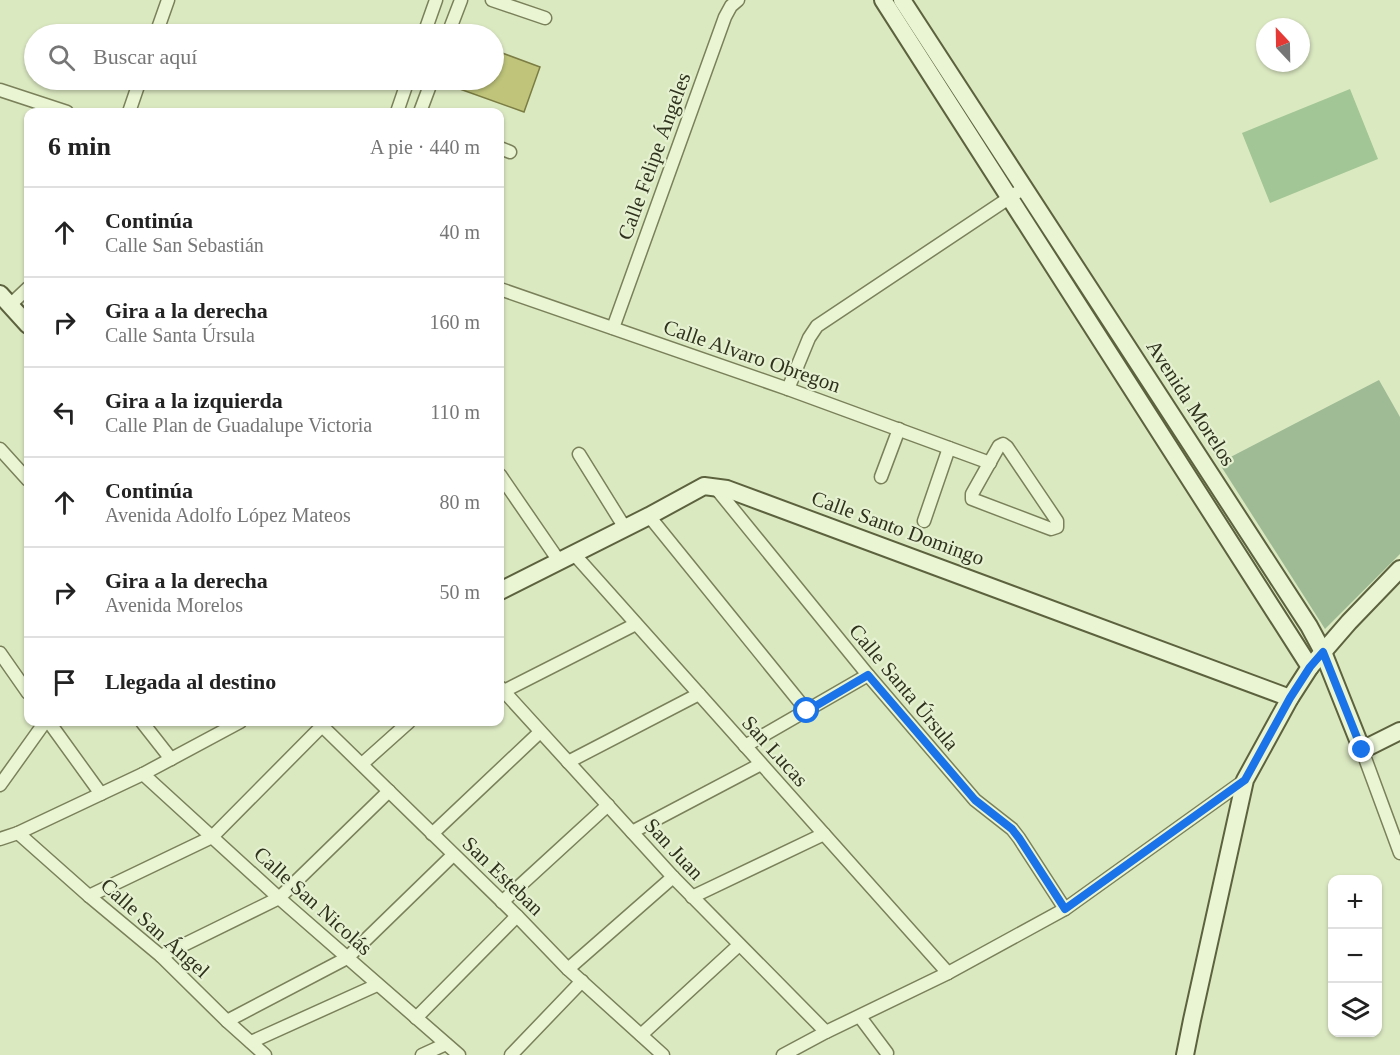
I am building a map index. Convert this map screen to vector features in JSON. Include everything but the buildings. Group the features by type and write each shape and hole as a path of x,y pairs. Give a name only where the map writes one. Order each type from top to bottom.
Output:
{"main road":[{"name":"Avenida Morelos","path":"883,0 1207,470 1309,626 1323,652 1362,750"},
{"name":"Avenida Morelos","path":"902,0 1191,480 1310,667"},
{"path":"5,299 24,320"},
{"path":"504,589 704,486 715,487"},
{"name":"Calle Santo Domingo","path":"715,487 749,497 1290,698"},
{"path":"1185,1055 1245,780 1290,698 1310,667 1400,569"},
{"path":"1362,750 1400,730"}],"street":[{"path":"160,24 168,0"},
{"path":"428,24 436,0"},
{"path":"452,24 461,0"},
{"path":"492,0 545,18"},
{"name":"Calle Felipe Ángeles","path":"613,328 725,16 738,0"},
{"path":"0,90 55,108"},
{"path":"130,108 137,90"},
{"path":"398,108 405,90"},
{"path":"422,108 428,90"},
{"path":"788,389 809,338 817,326 1017,193"},
{"path":"5,299 24,290"},
{"name":"Calle Alvaro Obregon","path":"504,290 788,389 990,463"},
{"path":"881,477 899,429"},
{"path":"1003,444 1007,447 1057,521 1056,527 1051,529 972,499 972,494 990,463 999,446 1003,444"},
{"path":"924,521 949,448"},
{"path":"0,449 24,476"},
{"path":"579,454 625,528"},
{"path":"1191,480 1207,470"},
{"name":"San Lucas","path":"504,480 566,557 636,624 948,973"},
{"name":"Calle Santa Úrsula","path":"715,487 868,675 975,800 1012,829 1065,909"},
{"path":"649,516 807,711"},
{"path":"504,688 636,624"},
{"path":"0,653 24,687"},
{"path":"745,746 868,675"},
{"name":"San Juan","path":"504,691 673,877 826,1032"},
{"path":"568,762 699,694"},
{"path":"0,785 42,726"},
{"path":"52,726 101,794"},
{"path":"145,726 171,759"},
{"path":"0,839 143,774 233,726"},
{"path":"89,896 212,837 318,726"},
{"name":"San Esteban","path":"322,726 517,916 568,969 663,1055"},
{"path":"362,764 405,726"},
{"path":"432,834 540,732"},
{"name":"Avenida Morelos","path":"1362,750 1400,853"},
{"path":"632,832 761,764"},
{"name":"Calle San Nicolás","path":"143,774 279,898 459,1055"},
{"path":"783,1055 948,973 1065,909 1245,780"},
{"path":"161,956 279,898 389,791"},
{"path":"502,902 608,805"},
{"name":"Calle San Ángel","path":"18,832 89,896 161,956 265,1055"},
{"path":"692,897 824,834"},
{"path":"227,1021 347,958 453,855"},
{"path":"568,969 673,877"},
{"path":"416,1018 517,916"},
{"path":"641,1035 739,945"},
{"path":"511,1055 582,981"},
{"path":"251,1042 378,985"},
{"path":"860,1017 887,1053"},
{"path":"422,1055 446,1044"}],"green space":[{"path":"1350,89 1378,159 1270,203 1242,133"},
{"path":"1379,380 1400,417 1400,554 1325,629 1219,463"}],"route":[{"path":"807,711 868,675 975,800 1012,829 1065,909 1245,780 1290,698 1310,667 1323,652 1362,750"}]}
